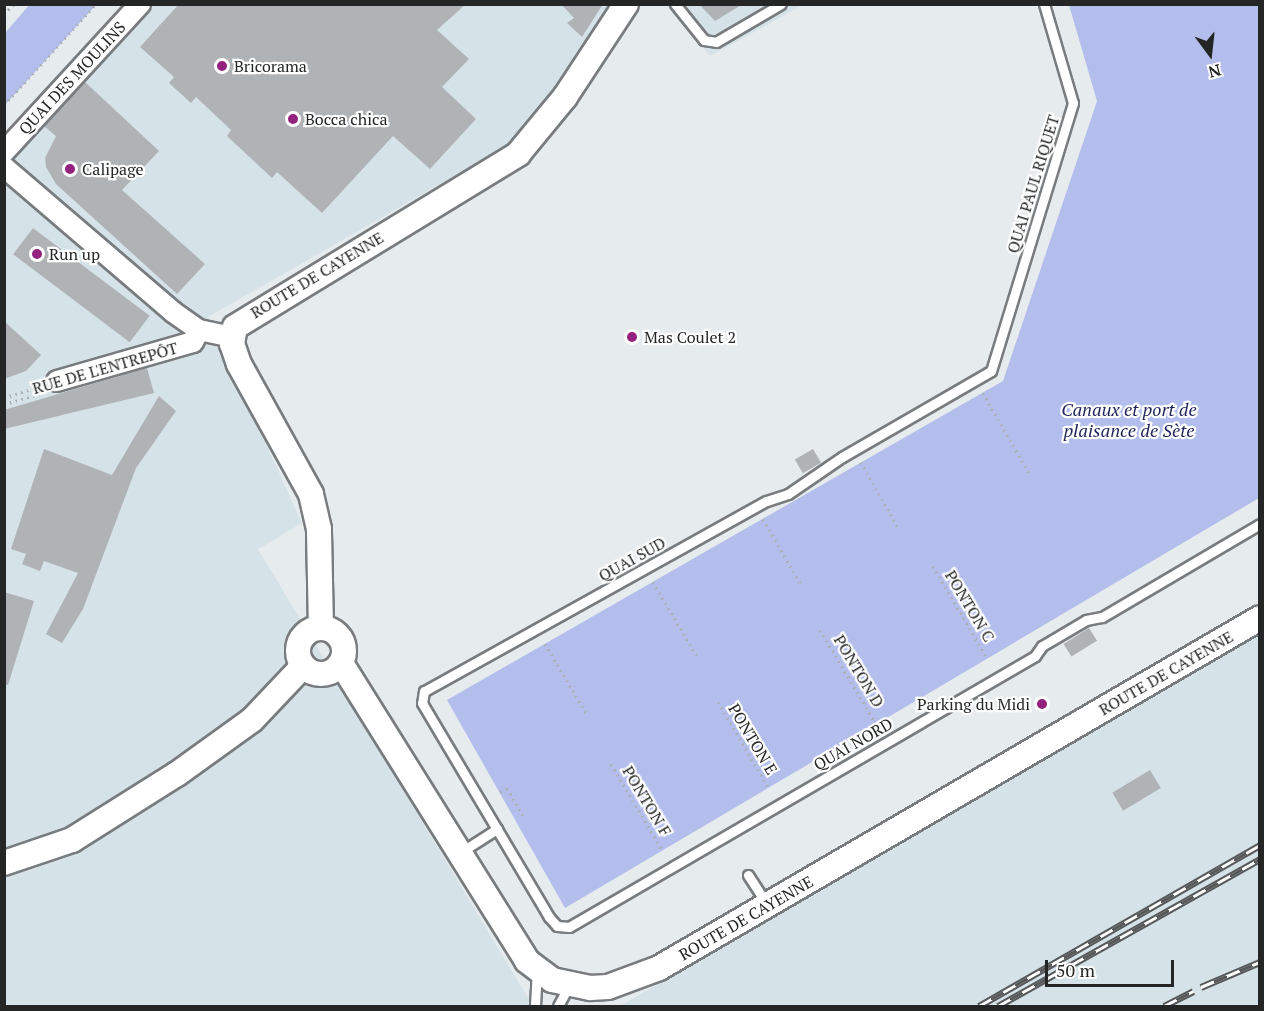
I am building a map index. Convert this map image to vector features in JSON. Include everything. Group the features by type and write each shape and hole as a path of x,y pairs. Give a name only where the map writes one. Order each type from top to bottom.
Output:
{"street":[{"name":"QUAI DES MOULINS","path":"4,152 140,4"},
{"name":"ROUTE DE CAYENNE","path":"232,337 237,324 261,308 518,154 552,116 626,4"},
{"path":"4,166 199,330 232,337 243,374 311,494 319,529 321,628"},
{"name":"RUE DE L'ENTREPÔT","path":"57,381 192,342 199,330"},
{"name":"ROUTE DE CAYENNE","path":"537,970 569,985 608,987 638,977 767,905 1260,618"},
{"path":"321,628 338,636 343,644 341,663 458,854 537,970"},
{"path":"303,666 300,641 321,628"},
{"path":"303,666 318,674 341,663"},
{"path":"4,863 72,840 177,774 252,720 303,666"}],"lane":[{"path":"675,4 704,40 716,42 781,4"},
{"name":"QUAI PAUL RIQUET","path":"990,371 1073,103 1044,4"},
{"name":"QUAI SUD","path":"497,829 422,703 424,691 766,501 788,494 842,457 990,371"},
{"name":"QUAI NORD","path":"497,829 549,917 557,926 569,927 1035,656 1042,646 1086,620 1102,617 1260,524"},
{"path":"458,854 497,829"},
{"path":"748,875 767,905"},
{"path":"535,1006 537,970"},
{"path":"558,1006 569,985"}],"path":[{"path":"4,14 14,4"},
{"name":"QUAI DES MOULINS","path":"4,105 96,4"},
{"name":"RUE DE L'ENTREPÔT","path":"4,398 57,381"},
{"path":"983,393 1030,475"},
{"path":"861,462 898,528"},
{"path":"763,519 800,583"},
{"name":"PONTON C","path":"933,566 987,658"},
{"path":"653,582 696,655"},
{"name":"PONTON D","path":"820,630 876,724"},
{"path":"545,644 588,716"},
{"name":"PONTON E","path":"718,702 768,787"},
{"name":"PONTON F","path":"611,764 662,850"},
{"path":"500,792 507,788 524,817"}],"shaded area":[{"path":"150,5 611,5 517,140 208,317 302,523 258,549 533,1006 5,1006 4,162"},
{"path":"666,5 803,5 710,56"},
{"path":"1259,635 1259,1006 620,1006"}],"water":[{"path":"30,4 96,5 5,105 5,33"},
{"name":"Canaux et port de plaisance de Sète","path":"1069,5 1259,5 1259,498 565,908 447,700 1003,381 1097,101"}],"building":[{"path":"179,4 466,4 437,30 469,59 442,87 476,119 430,169 393,136 322,213 277,172 272,178 227,136 231,130 196,97 191,103 169,83 174,77 140,47"},
{"path":"561,4 603,4 582,37 567,23 574,18"},
{"path":"699,4 743,4 715,21"},
{"path":"85,82 159,151 122,190 205,264 177,294 56,184 46,167 45,158 56,136 44,126"},
{"path":"33,228 150,316 130,342 13,254"},
{"path":"4,321 41,355 26,371 4,379"},
{"path":"147,368 154,393 4,429 4,410"},
{"path":"159,396 176,411 136,468 83,609 62,643 46,634 78,573 44,561 40,571 22,564 26,554 11,549 44,449 112,475"},
{"path":"813,449 821,463 803,473 795,459"},
{"path":"4,592 34,601 8,685 4,685"},
{"path":"1089,628 1097,641 1072,657 1064,644"},
{"path":"1150,770 1161,788 1123,811 1112,793"}],"railway":[{"path":"979,1006 1260,845"},
{"path":"998,1006 1260,859"},
{"path":"1201,987 1260,962"},
{"path":"1164,1006 1193,991"}],"place":[{"name":"Bricorama","path":"222,66"},
{"name":"Bocca chica","path":"293,119"},
{"name":"Calipage","path":"70,169"},
{"name":"Run up","path":"37,254"},
{"name":"Mas Coulet 2","path":"632,337"},
{"name":"Parking du Midi","path":"1042,704"}]}
